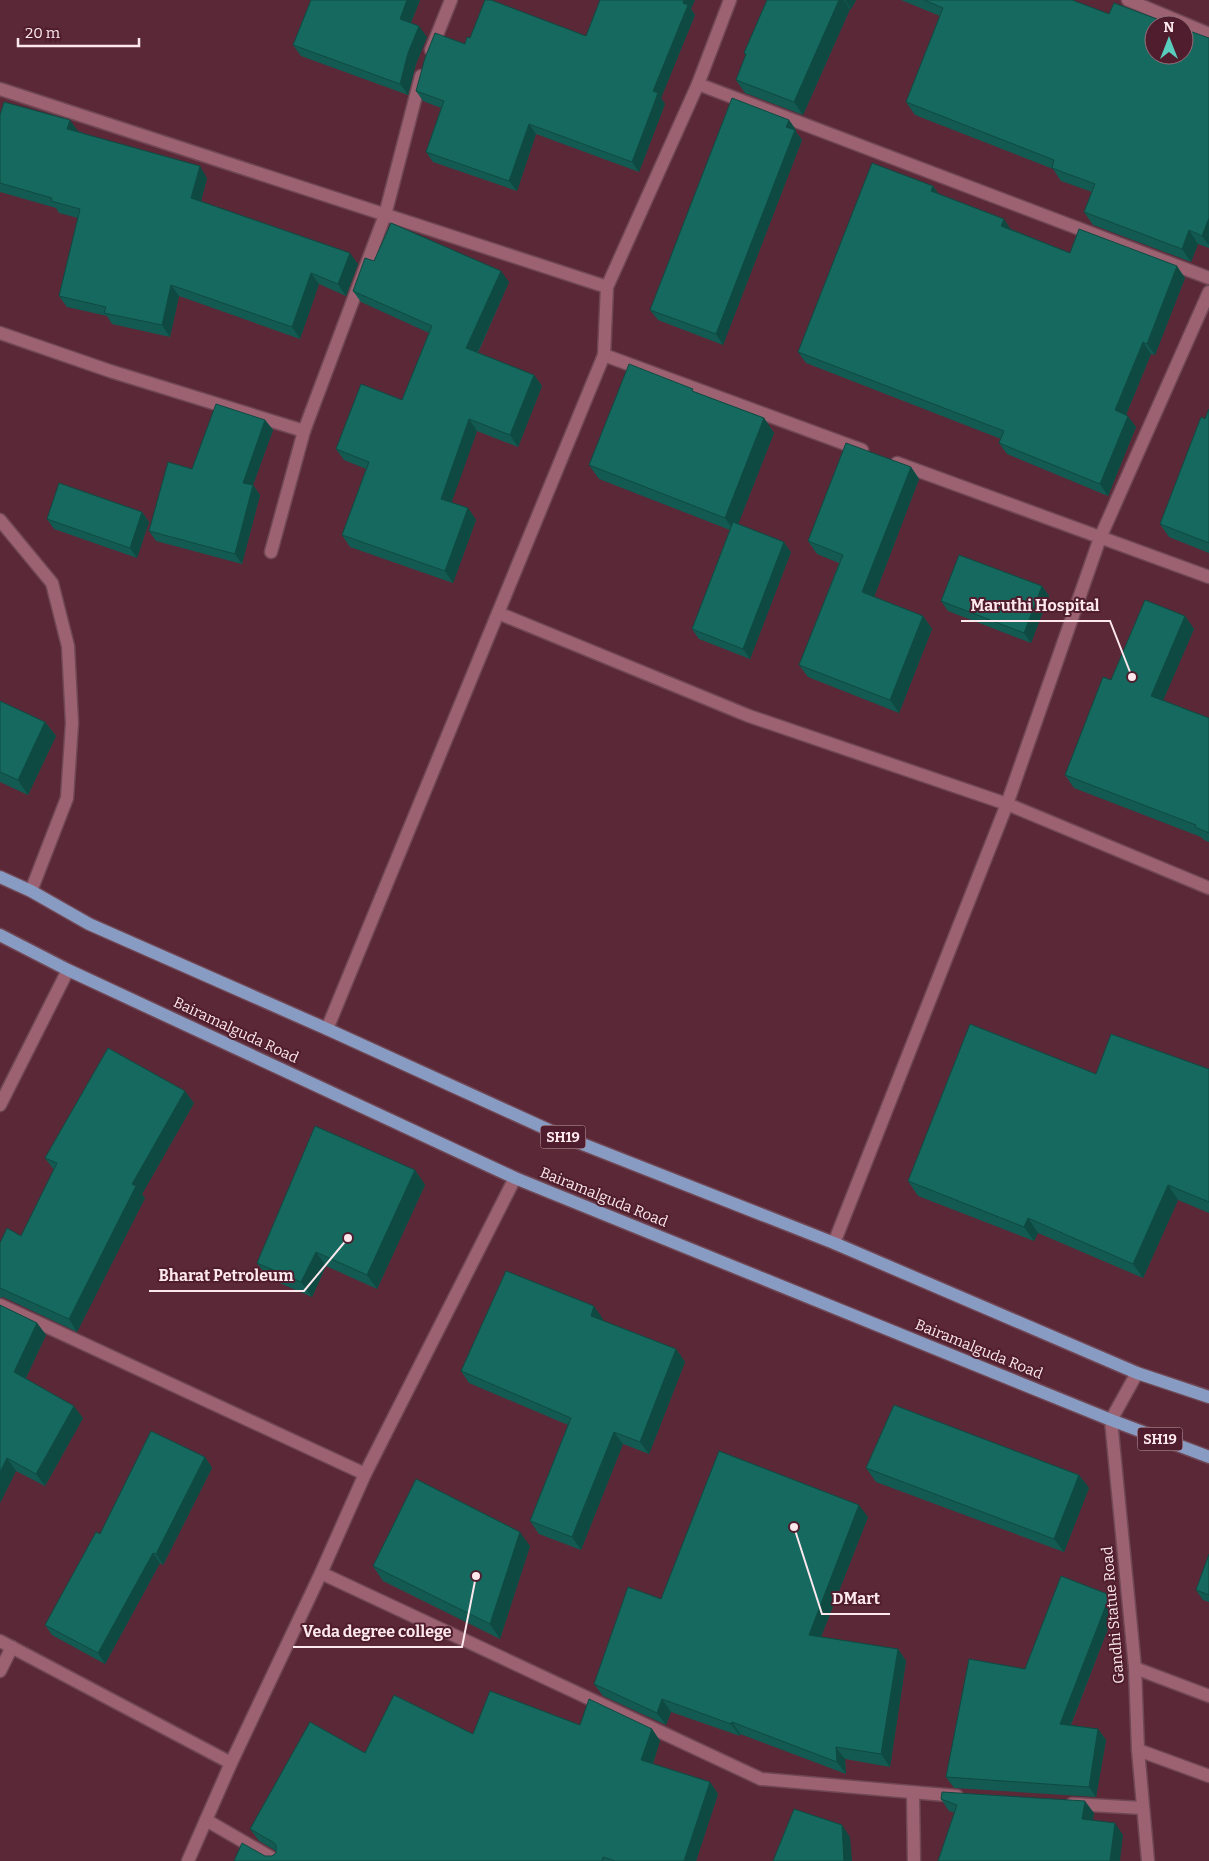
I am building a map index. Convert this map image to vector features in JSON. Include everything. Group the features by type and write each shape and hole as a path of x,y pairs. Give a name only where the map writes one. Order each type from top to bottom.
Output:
{"main road":[{"name":"SH19","path":"0,876 31,891 89,924 327,1029 562,1136 834,1243 1137,1373 1209,1397"},
{"name":"Bairamalguda Road","path":"0,935 68,970 515,1178 1209,1458"}],"street":[{"path":"272,552 304,432 385,215 426,62 451,0"},
{"path":"327,1029 604,355 607,287 698,84 730,0"},
{"path":"1128,0 1209,34"},
{"path":"698,84 1209,278"},
{"path":"0,90 607,287"},
{"path":"834,1243 1007,804 1100,538 1209,292"},
{"path":"0,333 110,371 304,432"},
{"path":"604,355 1209,577"},
{"path":"0,520 52,583 68,646 72,723 67,798 31,891"},
{"path":"498,613 749,716 1007,804 1209,888"},
{"path":"0,1105 68,970"},
{"path":"188,1861 231,1762 321,1573 365,1474 515,1178"},
{"path":"0,1305 365,1474"},
{"path":"1111,1420 1137,1373"},
{"name":"Gandhi Statue Road","path":"1111,1420 1135,1668 1138,1750 1148,1861"},
{"path":"321,1573 761,1779 913,1794 970,1797"},
{"path":"0,1671 6,1644 231,1762"},
{"path":"1135,1668 1209,1696"},
{"path":"1138,1750 1209,1776"},
{"path":"913,1794 914,1861"},
{"path":"1056,1803 1142,1808"},
{"path":"206,1820 277,1861"}],"building":[{"path":"311,0 407,0 400,19 419,26 408,53 400,84 293,45"},
{"path":"485,0 491,0 586,36 600,0 684,0 683,3 688,5 653,91 658,93 632,162 529,124 509,181 426,152 444,101 416,91 425,58 435,33 465,44 467,37 470,38"},
{"path":"767,0 839,0 794,102 736,80 746,54 744,53"},
{"path":"924,0 1072,0 1109,14 1114,3 1146,15 1144,15 1144,65 1194,65 1194,33 1209,38 1209,218 1202,236 1189,230 1182,249 1084,212 1095,184 1052,168 1054,160 906,102 943,8"},
{"path":"732,98 789,120 786,127 795,130 716,334 650,310"},
{"path":"4,102 70,120 67,129 200,166 191,198 350,253 338,284 311,273 292,327 171,285 162,325 104,313 106,307 59,296 80,209 51,201 52,198 0,183 0,115"},
{"path":"872,163 933,186 931,191 1004,219 1001,226 1070,253 1079,229 1177,266 1147,344 1143,342 1115,410 1128,416 1100,484 999,443 1004,431 798,352"},
{"path":"391,223 501,271 466,348 534,375 510,435 469,419 441,499 468,508 445,571 342,535 369,462 336,449 361,384 402,400 432,326 353,291 365,258 374,261"},
{"path":"629,364 693,389 692,391 764,418 725,518 589,465"},
{"path":"216,404 265,420 243,483 253,485 235,554 149,531 168,462 192,469"},
{"path":"1209,409 1209,543 1160,524 1201,417 1205,419"},
{"path":"846,443 911,467 862,592 923,616 890,700 799,665 843,555 808,541"},
{"path":"59,483 142,512 130,548 47,519"},
{"path":"733,522 784,542 743,649 692,629"},
{"path":"959,555 1042,586 1024,633 941,601"},
{"path":"1145,600 1185,616 1151,696 1209,718 1209,833 1195,827 1196,825 1065,775 1103,677 1111,680"},
{"path":"0,701 45,722 18,780 0,772"},
{"path":"970,1024 1096,1074 1111,1034 1209,1069 1209,1202 1168,1185 1133,1264 1028,1218 1024,1227 908,1181"},
{"path":"108,1048 185,1091 132,1184 136,1186 69,1319 0,1288 0,1243 7,1228 21,1236 57,1163 45,1158"},
{"path":"315,1126 415,1170 367,1275 316,1252 301,1282 257,1263"},
{"path":"506,1271 594,1306 591,1316 676,1349 640,1442 614,1432 572,1537 530,1521 571,1418 461,1371"},
{"path":"0,1305 37,1323 14,1372 74,1406 36,1474 7,1458 0,1472"},
{"path":"894,1405 1079,1475 1054,1539 866,1468"},
{"path":"151,1431 205,1457 156,1554 153,1553 98,1653 45,1625 96,1532 100,1534"},
{"path":"719,1451 859,1505 809,1635 898,1649 881,1754 836,1747 837,1762 732,1722 731,1724 662,1699 657,1713 594,1684 628,1587 661,1599"},
{"path":"416,1479 520,1532 490,1624 373,1566"},
{"path":"1209,1554 1209,1595 1196,1590"},
{"path":"1061,1576 1110,1595 1060,1724 1098,1729 1089,1787 946,1777 969,1659 1025,1669"},
{"path":"490,1691 580,1725 589,1699 652,1729 641,1760 710,1782 684,1861 615,1861 603,1857 602,1861 234,1861 242,1843 265,1856 272,1856 276,1853 276,1845 273,1842 250,1829 310,1722 365,1753 394,1695 473,1734"},
{"path":"942,1792 1085,1801 1082,1819 1115,1823 1110,1861 938,1861 957,1805 941,1799"},
{"path":"794,1809 842,1825 844,1861 773,1861"}],"place":[{"name":"Maruthi Hospital","path":"1132,677"},
{"name":"Bharat Petroleum","path":"348,1238"},
{"name":"DMart","path":"794,1527"},
{"name":"Veda degree college","path":"476,1576"}]}
